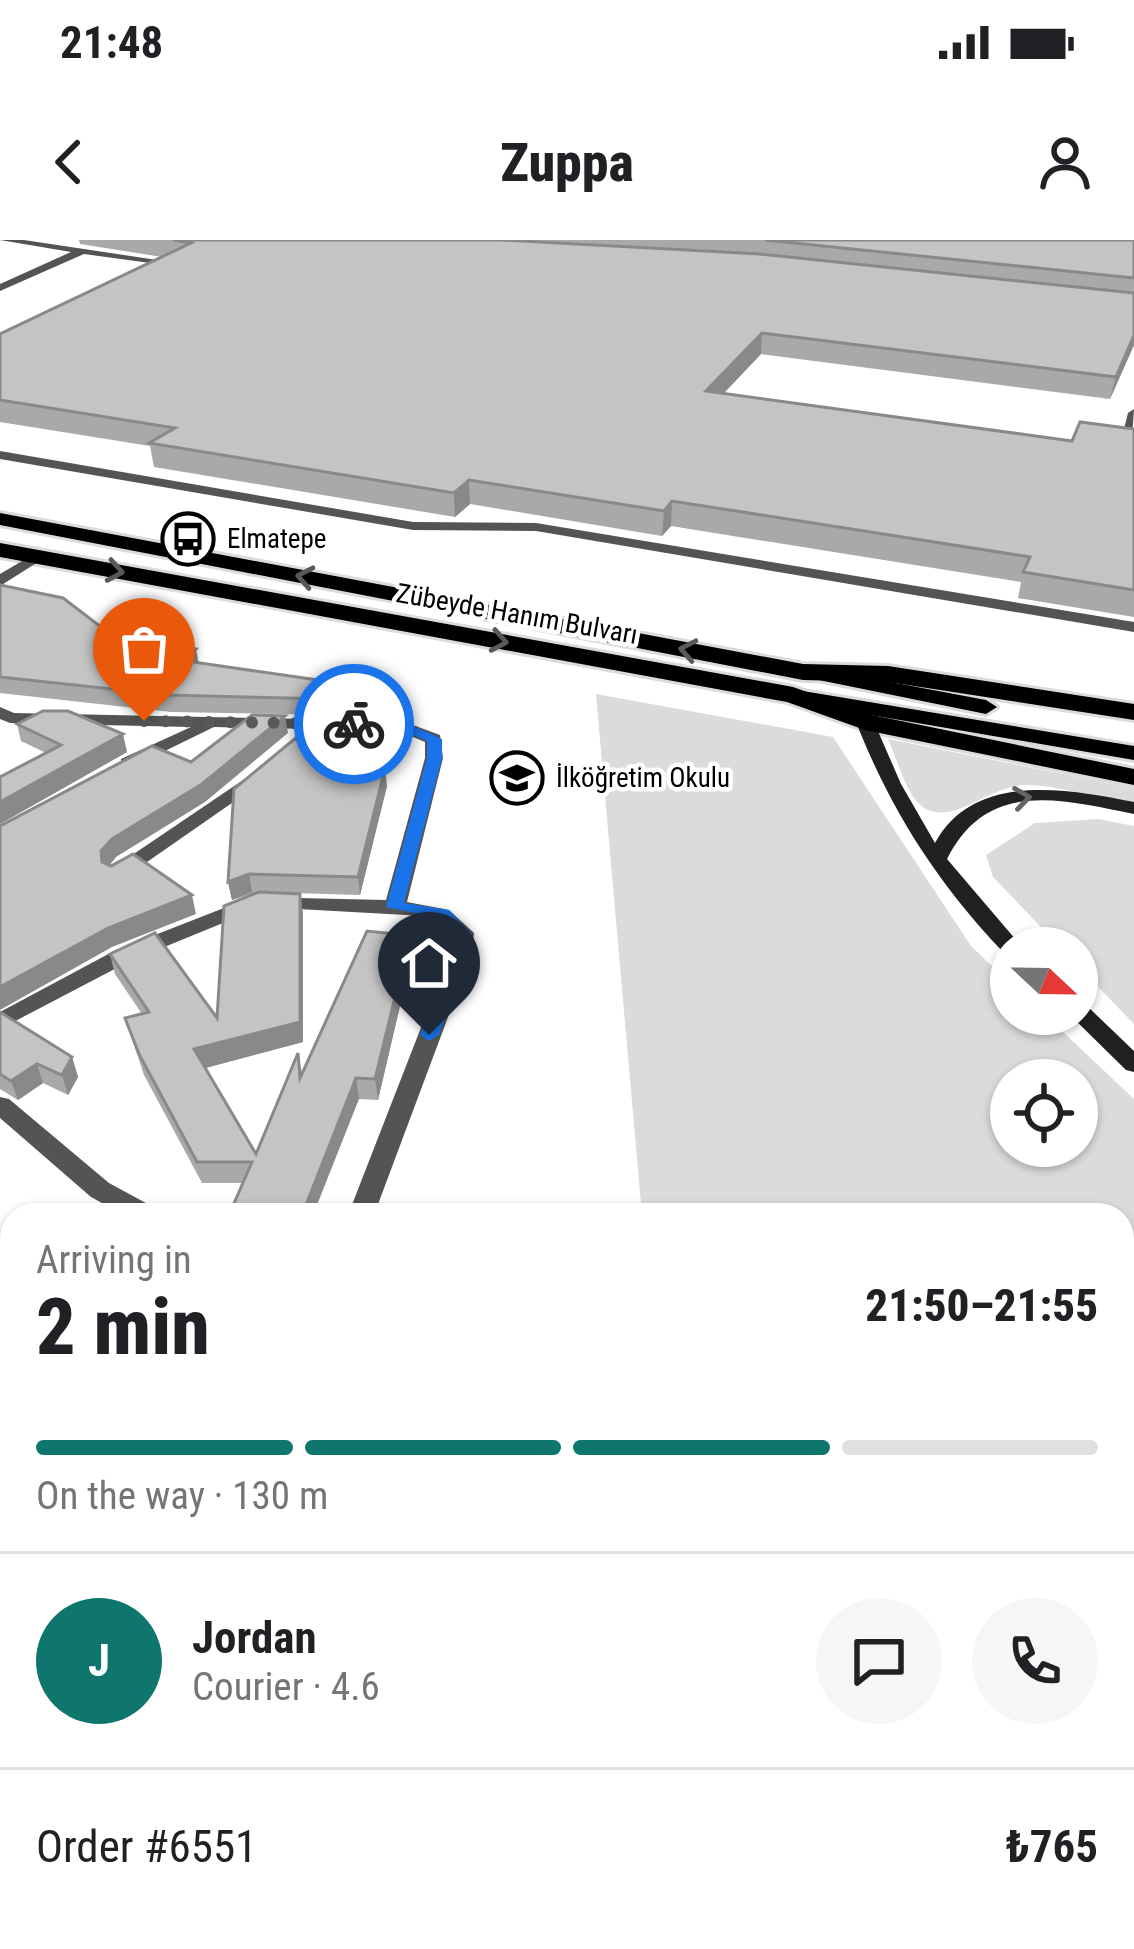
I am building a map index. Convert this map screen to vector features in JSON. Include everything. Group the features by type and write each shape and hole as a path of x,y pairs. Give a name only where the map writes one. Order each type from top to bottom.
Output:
{"highway":[{"name":"Zübeyde Hanım Bulvarı","path":"0,519 798,683"},
{"name":"Zübeyde Hanım Bulvarı","path":"0,550 798,683"},
{"path":"798,683 888,674 1134,712"},
{"path":"798,683 865,722 1134,777"}],"main road":[{"name":"Zübeyde Hanım Bulvarı","path":"798,683 1026,724"},
{"path":"1026,724 1134,734"},
{"path":"1026,724 1134,754"}],"street":[{"path":"3,240 172,263"},
{"path":"0,288 82,251"},
{"path":"1126,438 1134,413"},
{"path":"0,455 413,526 536,527 1134,627"},
{"path":"0,581 39,557"},
{"path":"4,718 402,726 434,739 434,758 394,907"},
{"path":"865,722 882,769 936,861 990,927"},
{"path":"118,769 213,723"},
{"path":"117,874 282,757 318,723"},
{"path":"936,861 955,826 997,801 1043,794 1134,808"},
{"path":"0,1022 122,956 259,901 443,914 463,933 460,953 366,1203"},
{"path":"1098,1030 1134,1064"},
{"path":"0,1105 100,1190 124,1203"}],"shaded area":[{"path":"596,694 833,737 971,946 990,964 990,1035 1066,1035 1092,1059 990,1059 990,1167 1098,1167 1098,1065 1134,1099 1134,1203 641,1203"},
{"path":"888,739 1134,788 1134,806 1023,785 957,810 927,810 909,790"},
{"path":"1098,819 1134,826 1134,1024 1098,987 1098,927 1041,927 993,877 986,855 1035,823"}],"building":[{"path":"173,240 502,240 760,254 1134,293 1134,335 1116,377 762,333 706,391 1072,441 1080,422 1134,429 1134,590 1023,572 1030,557 672,501 664,511 469,480 454,493 149,443 175,428 0,400 0,334 191,243"},
{"path":"765,240 1134,240 1134,278"},
{"path":"0,585 63,598 118,640 196,649 186,661 338,683 327,699 168,695 0,677"},
{"path":"43,711 68,711 123,734 0,802 0,777 61,745 17,724"},
{"path":"252,715 285,716 202,784 112,839 101,851 102,862 111,866 133,854 192,895 108,928 0,987 0,826 152,746 191,762"},
{"path":"303,732 297,740 385,768 358,877 249,874 228,882 234,789"},
{"path":"259,892 300,894 300,1022 194,1049 256,1154 298,1053 300,1078 367,931 425,937 405,986 398,985 375,1079 356,1078 307,1203 234,1203 252,1162 197,1162 125,1018 149,1012 110,954 155,933 217,1018 224,906"},
{"path":"0,1012 72,1057 62,1075 37,1064 11,1081 0,1074"}],"way so far":[{"path":"144,721 354,724"}],"place":[{"name":"Elmatepe","path":"188,539"},
{"name":"İlköğretim Okulu","path":"517,778"}],"route":[{"path":"354,724 402,726 434,739 434,758 394,907 443,914 463,933 429,1035"}]}
